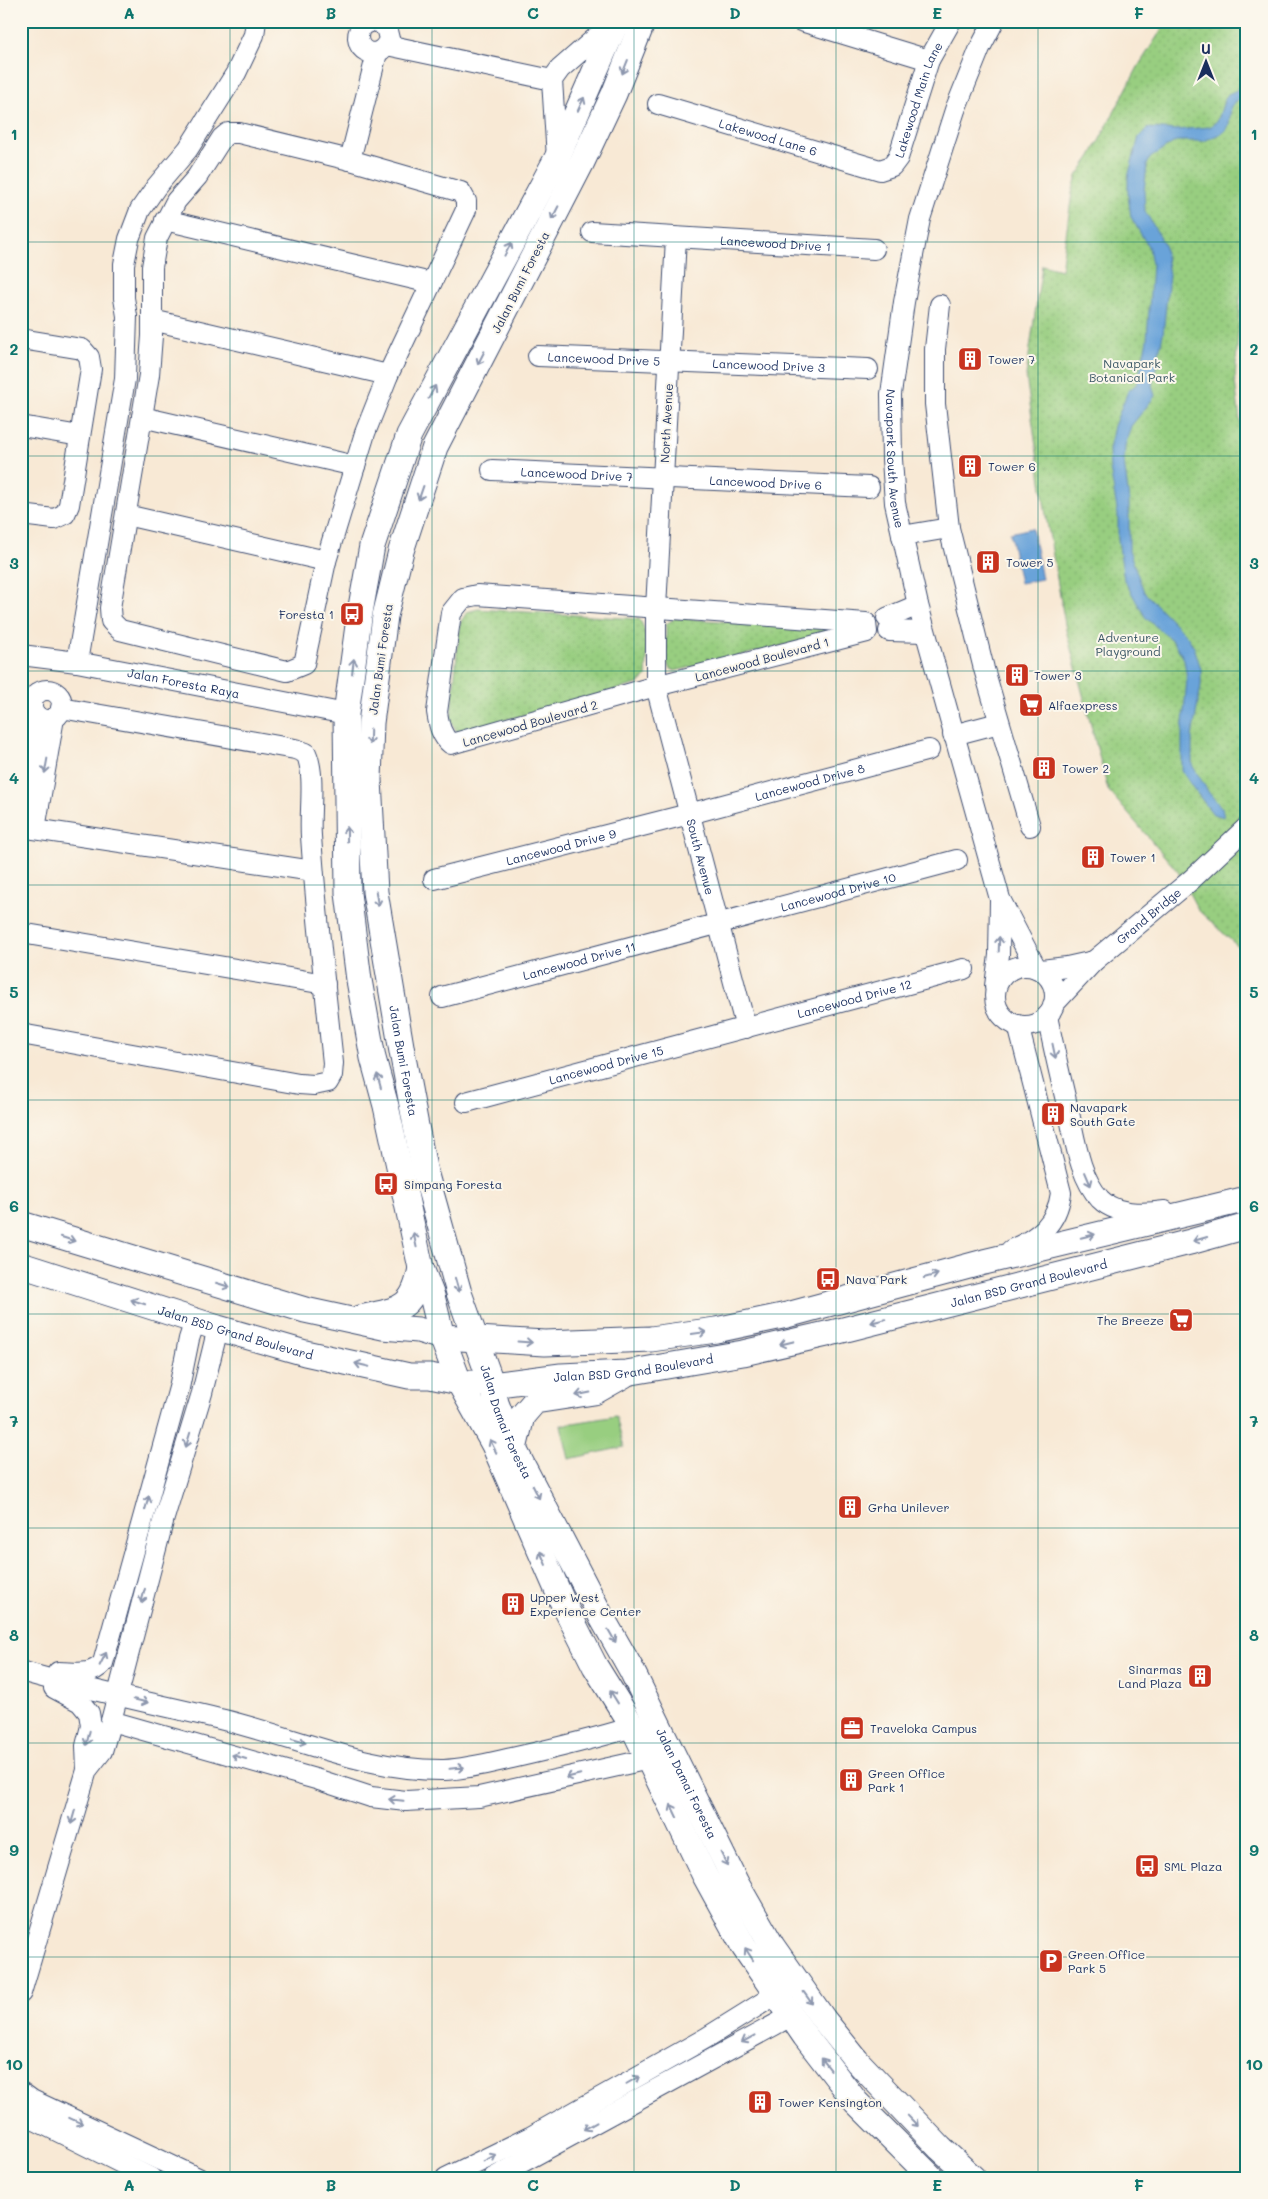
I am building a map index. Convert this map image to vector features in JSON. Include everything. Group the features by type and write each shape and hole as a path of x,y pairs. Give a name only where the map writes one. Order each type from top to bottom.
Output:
{"main road":[{"name":"Jalan Bumi Foresta","path":"442,1337 432,1296 421,1268 388,1115 373,1058 359,980 348,893 346,714 359,618 372,546 409,435 557,158 616,21"},
{"name":"Jalan Bumi Foresta","path":"476,1340 459,1293 424,1168 402,1052 375,892 369,780 371,723 385,616 401,551 435,447 582,162 614,94 643,21"},
{"path":"409,435 435,447"},
{"path":"21,1224 305,1310 383,1327 418,1330 442,1337 476,1340 545,1343 616,1342 716,1330 787,1315 984,1262 1247,1199"},
{"name":"Jalan BSD Grand Boulevard","path":"21,1265 195,1321 305,1353 409,1376 430,1376 459,1382 492,1385 561,1376 626,1373 743,1353 831,1333 1247,1226"},
{"path":"348,1320 392,1311 408,1302 418,1286 421,1268"},
{"name":"Jalan Damai Foresta","path":"442,1337 459,1382 494,1445 563,1603 595,1666 633,1727 711,1888 744,1947 791,2016 856,2102 932,2178"},
{"name":"Jalan Damai Foresta","path":"476,1340 492,1385 496,1403 514,1449 601,1616 631,1669 727,1865 772,1946 824,2020 857,2061 940,2148 972,2178"},
{"path":"514,1449 522,1416 536,1402 594,1392 603,1389 626,1373"}],"street":[{"path":"77,662 125,379 127,316 124,298 124,264 129,239 140,210 156,187 188,149 227,88 254,35 256,21"},
{"path":"557,158 552,80 560,69 616,21"},
{"path":"801,21 930,60"},
{"name":"Lakewood Main Lane","path":"880,170 892,166 898,158 930,60 951,21"},
{"name":"Navapark South Avenue","path":"994,21 980,48 955,110 920,219 906,294 891,394 893,485 902,536 918,605 1000,898 1039,969"},
{"path":"350,160 382,49 389,33 378,22 362,25 357,38 364,50 370,53 382,49 552,80"},
{"name":"Lakewood Lane 6","path":"658,104 880,170"},
{"path":"228,133 239,133 350,160 461,192 466,200 466,210 388,375 355,466 326,561 304,664 287,671 120,630 111,621 110,608 149,375 152,267 157,238 165,220 176,201 197,177 222,138 228,133"},
{"path":"165,220 431,283"},
{"name":"Lancewood Drive 1","path":"592,232 874,249"},
{"name":"North Avenue","path":"656,686 656,608 676,238"},
{"path":"940,305 936,349 935,404 950,528 999,724 1030,826"},
{"path":"152,320 388,375"},
{"path":"21,339 82,349 90,357 91,369 69,505 65,514 54,519 21,515"},
{"name":"Lancewood Drive 5","path":"538,356 669,362"},
{"name":"Lancewood Drive 3","path":"669,362 868,369"},
{"path":"142,417 355,466"},
{"path":"21,426 80,436"},
{"name":"Lancewood Drive 7","path":"492,470 663,477"},
{"name":"Lancewood Drive 6","path":"663,477 869,487"},
{"path":"126,515 326,561"},
{"path":"902,536 950,528"},
{"name":"Lancewood Boulevard 2","path":"656,608 477,595 463,598 451,613 437,712 444,739 451,744 460,743 656,686"},
{"path":"918,605 888,624 925,632"},
{"name":"Lancewood Boulevard 1","path":"656,608 866,628 656,686"},
{"name":"Jalan Foresta Raya","path":"21,655 77,662 346,714"},
{"path":"41,709 60,699 58,695 49,690 52,659"},
{"name":"South Avenue","path":"656,686 746,1028"},
{"path":"21,808 41,709"},
{"path":"41,709 28,828 313,871"},
{"path":"21,1034 314,1085 328,1082 332,1075 333,1063 313,871 310,818 311,764 306,753 295,749 41,709"},
{"path":"953,735 999,724"},
{"name":"Lancewood Drive 8","path":"689,814 929,750"},
{"name":"Lancewood Drive 9","path":"434,878 689,814"},
{"name":"Grand Bridge","path":"1050,1011 1094,961 1191,880 1247,827"},
{"name":"Lancewood Drive 10","path":"718,922 957,860"},
{"name":"Navapark South Avenue","path":"995,988 999,955 1000,898"},
{"name":"Lancewood Drive 11","path":"442,997 718,922"},
{"path":"21,933 325,984"},
{"path":"1050,1011 1033,1025 1018,1025 1008,1021 1000,1014 994,999 995,988 1002,975 1011,968 1021,965 1039,969 1068,968 1094,961"},
{"name":"Lancewood Drive 12","path":"746,1028 964,969"},
{"path":"1039,969 1048,976 1054,988 1050,1011 1061,1086 1073,1132 1091,1186 1100,1199 1116,1209 1134,1212 1160,1212 1219,1205"},
{"path":"984,1262 1033,1239 1054,1218 1059,1208 1060,1193 1018,1025"},
{"name":"Lancewood Drive 15","path":"466,1102 746,1028"},
{"path":"1035,1093 1061,1086"},
{"path":"1047,1139 1073,1132"},
{"path":"24,1671 84,1674 96,1670 103,1663 179,1388 189,1339 195,1321"},
{"path":"87,1770 102,1750 111,1721 164,1518 202,1394 218,1328"},
{"path":"179,1388 188,1382 194,1382 199,1385 202,1394"},
{"path":"24,1671 117,1696 224,1720 376,1764 409,1768 446,1770 472,1767 633,1727"},
{"path":"21,1993 87,1770 86,1746 91,1726 89,1713 80,1702 24,1671"},
{"path":"215,1750 209,1742 208,1734 210,1727 224,1720"},
{"path":"111,1721 371,1797 406,1801 479,1797 650,1760"},
{"path":"505,1760 544,1758 552,1764 551,1773 541,1783"},
{"path":"446,2178 530,2137 706,2038 776,1995"},
{"path":"493,2178 791,2016"},
{"path":"706,2038 716,2056"},
{"path":"25,2105 151,2178"},
{"path":"25,2105 198,2178"}],"green space":[{"name":"Navapark Botanical Park","path":"1167,21 1247,21 1247,257 1240,300 1235,381 1247,475 1247,955 1198,910 1178,872 1108,790 1066,630 1046,516 1026,376 1042,265 1061,270 1072,193 1077,176 1091,156 1139,65"},
{"path":"478,609 639,619 646,639 646,677 638,684 458,733 451,722 451,714 460,623 467,612"},
{"path":"675,618 835,629 832,634 675,671 669,668 666,656 666,624"},
{"path":"616,1416 624,1447 569,1459 561,1425"}],"water":[{"path":"1247,21 1247,92 1231,106 1229,124 1224,132 1204,141 1176,141 1150,158 1147,165 1144,191 1145,211 1164,244 1169,275 1163,334 1152,385 1155,396 1131,426 1125,446 1124,462 1129,500 1129,551 1144,592 1187,636 1194,647 1201,669 1201,685 1192,737 1192,765 1209,793 1222,808 1224,817 1213,814 1182,771 1182,734 1187,679 1184,659 1174,642 1146,618 1124,580 1109,450 1114,426 1128,391 1137,384 1147,340 1152,264 1149,248 1131,217 1128,195 1128,177 1139,137 1148,128 1177,130 1210,127 1218,120 1224,101 1228,94 1237,90 1246,66 1241,22"},
{"path":"1032,528 1042,579 1020,583 1010,533"}],"place":[{"name":"Tower 7","path":"970,359"},
{"name":"Tower 6","path":"970,466"},
{"name":"Tower 5","path":"988,562"},
{"name":"Foresta 1","path":"352,614"},
{"name":"Tower 3","path":"1017,675"},
{"name":"Alfaexpress","path":"1031,705"},
{"name":"Tower 2","path":"1044,768"},
{"name":"Tower 1","path":"1093,857"},
{"name":"Navapark South Gate","path":"1053,1114"},
{"name":"Simpang Foresta","path":"386,1184"},
{"name":"Nava Park","path":"828,1279"},
{"name":"The Breeze","path":"1181,1320"},
{"name":"Grha Unilever","path":"850,1507"},
{"name":"Upper West Experience Center","path":"513,1604"},
{"name":"Sinarmas Land Plaza","path":"1200,1676"},
{"name":"Traveloka Campus","path":"852,1728"},
{"name":"Green Office Park 1","path":"851,1780"},
{"name":"SML Plaza","path":"1147,1866"},
{"name":"Green Office Park 5","path":"1051,1961"},
{"name":"Tower Kensington","path":"760,2102"}],"park label":[{"name":"Adventure Playground","path":"1128,644"}]}
